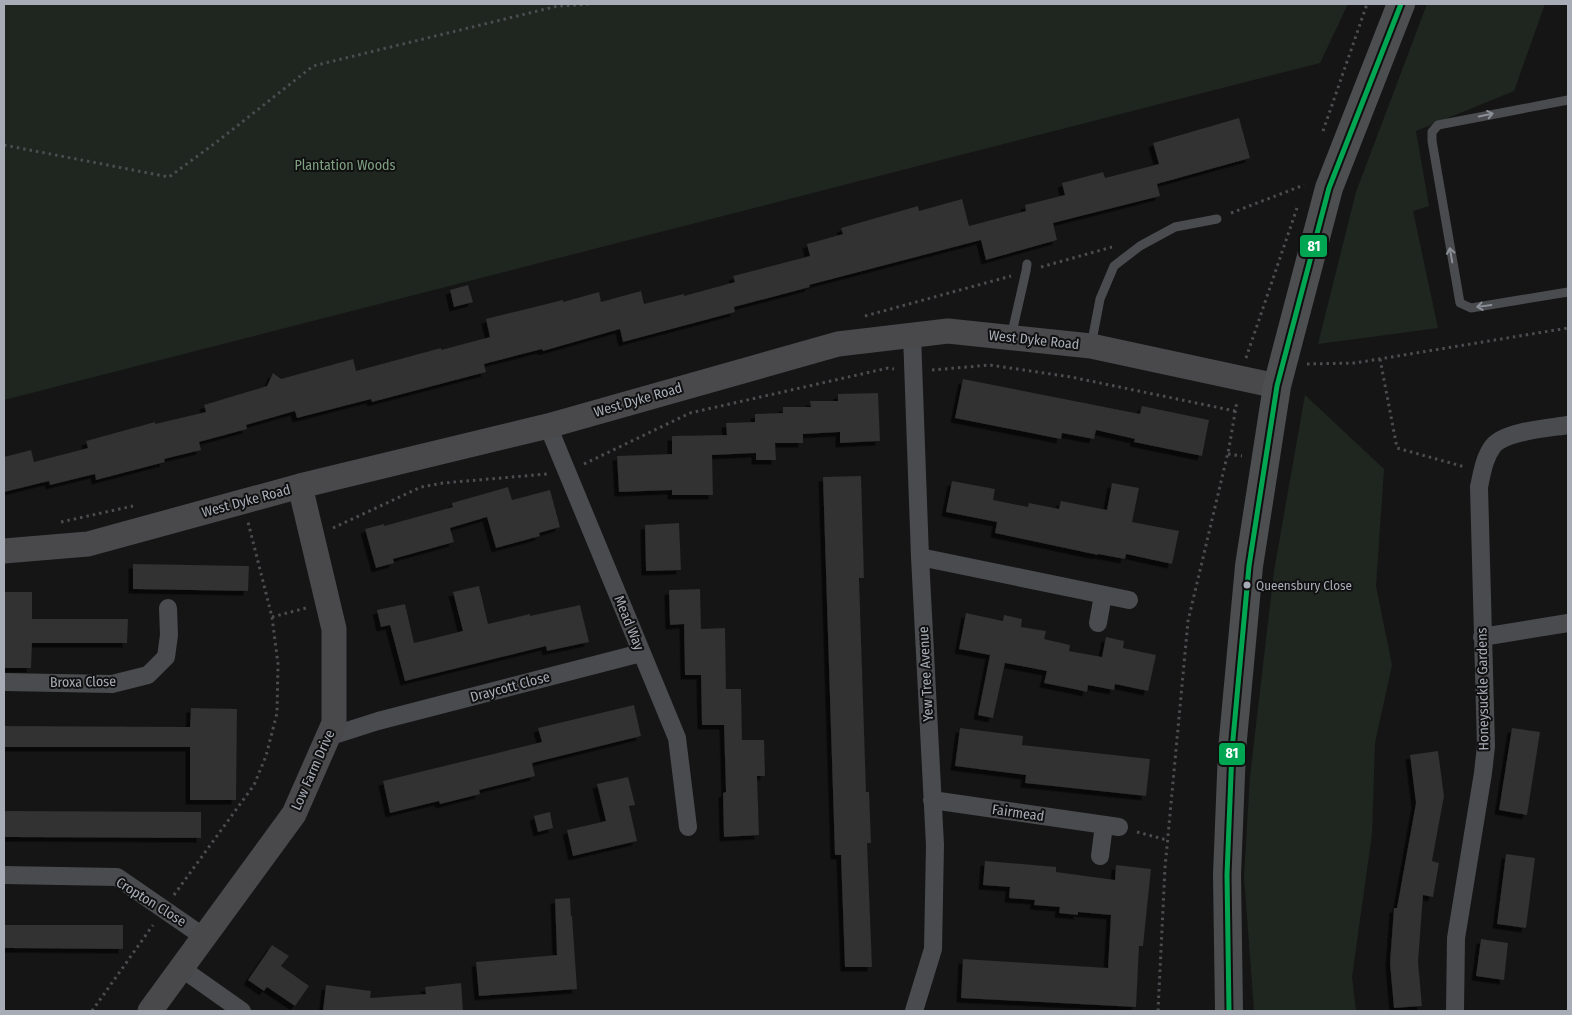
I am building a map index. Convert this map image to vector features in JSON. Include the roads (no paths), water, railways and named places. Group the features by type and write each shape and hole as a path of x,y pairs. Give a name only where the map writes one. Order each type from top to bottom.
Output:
{"main road":[{"path":"1230,1011 1227,875 1232,750 1249,566 1280,376 1330,188 1401,4"}],"street":[{"name":"West Dyke Road","path":"4,552 88,544 300,486 548,426 838,344 948,330 1091,346 1240,378 1280,376"},
{"name":"Yew Tree Avenue","path":"912,335 920,557 935,845 933,949 914,1011"},
{"name":"Honeysuckle Gardens","path":"1455,1011 1456,938 1486,746 1479,487 1484,463 1494,445 1508,436 1568,425"},
{"name":"Mead Way","path":"548,426 676,738 688,828"},
{"name":"Low Farm Drive","path":"150,1011 294,814 334,723 334,629 300,486"},
{"path":"920,557 1129,600"},
{"path":"1098,623 1103,595"},
{"name":"Broxa Close","path":"4,682 112,684 148,675 166,657 169,635 168,608"},
{"path":"1482,637 1568,623"},
{"name":"Draycott Close","path":"328,737 378,721 641,653"},
{"name":"Fairmead","path":"932,800 1112,826 1100,856"},
{"name":"Cropton Close","path":"4,875 117,877 204,937"},
{"path":"181,968 242,1011"}],"lane":[{"path":"1568,100 1438,125 1432,132 1432,142 1460,303 1471,308 1568,292"},
{"path":"1091,346 1100,299 1114,266 1140,246 1175,227 1217,219"},
{"path":"1011,337 1026,268"}],"place":[{"name":"Queensbury Close","path":"1247,585"}],"park label":[{"name":"Plantation Woods","path":"345,165"}]}
